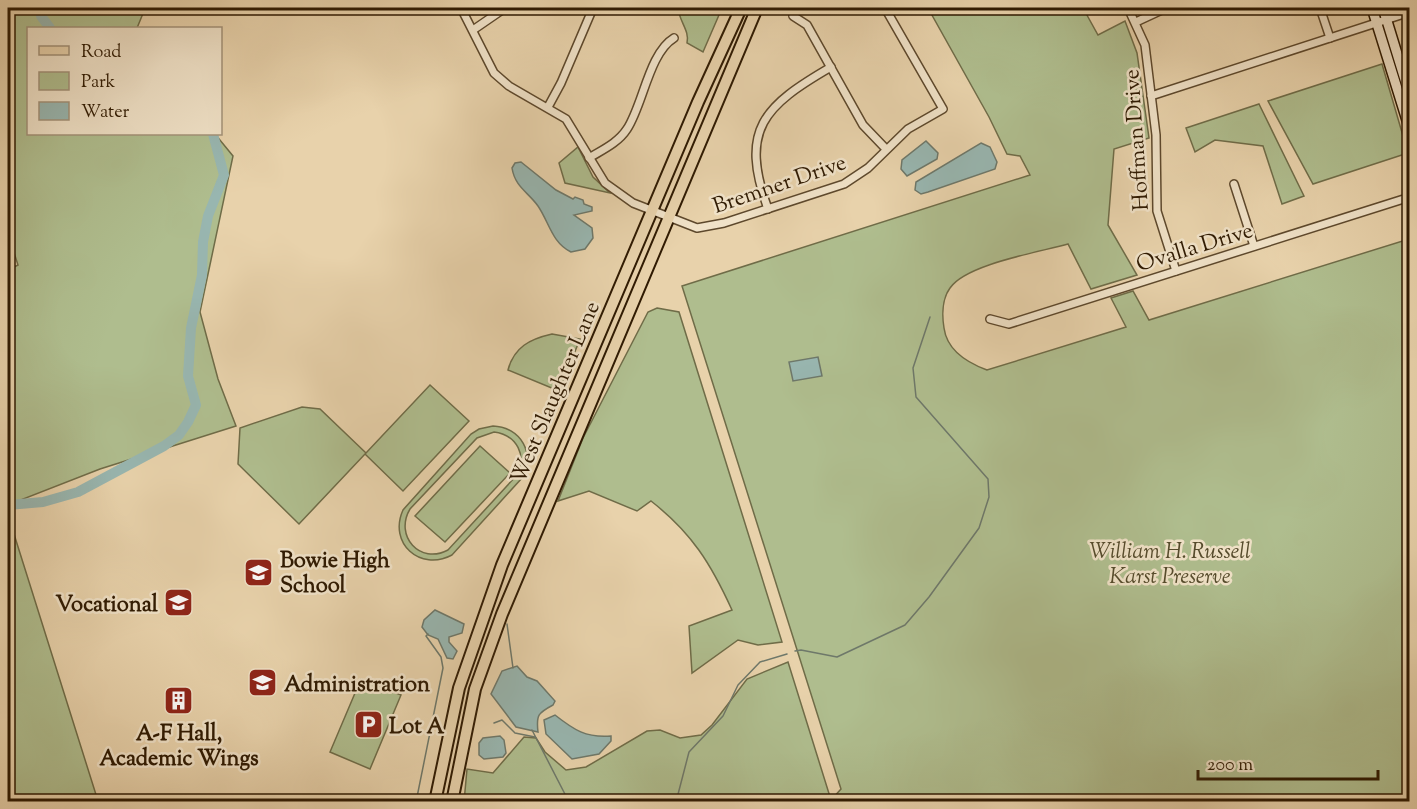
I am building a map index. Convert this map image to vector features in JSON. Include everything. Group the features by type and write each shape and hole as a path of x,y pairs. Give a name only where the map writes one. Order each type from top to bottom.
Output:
{"main road":[{"name":"West Slaughter Lane","path":"435,801 459,688 486,608 698,102 741,8"},
{"path":"1372,8 1382,21 1410,96"},
{"path":"1383,8 1382,21 1410,130"},
{"name":"West Slaughter Lane","path":"452,801 476,689 501,614 668,218 753,9"},
{"path":"486,608 501,614"}],"street":[{"name":"Bremner Drive","path":"461,8 489,65 501,79 548,107 570,124 600,177 615,192 688,226 705,227 768,209 851,180 908,129 943,109 885,8"},
{"path":"473,30 505,8"},
{"path":"548,107 561,83 593,8"},
{"name":"Hoffman Drive","path":"1128,8 1145,45 1157,156 1157,211 1176,271"},
{"path":"1320,8 1330,38"},
{"path":"1136,22 1164,9"},
{"path":"1151,96 1410,12"},
{"path":"793,15 807,25 863,125 886,149"},
{"path":"589,158 613,144 628,128 660,51 674,38"},
{"path":"768,209 756,166 757,144 763,123 784,95 831,67"},
{"path":"1234,184 1254,246"},
{"name":"Ovalla Drive","path":"990,319 1010,324 1410,197"}],"green space":[{"path":"8,8 154,8 144,11 137,27 27,27 27,135 216,135 233,156 200,312 218,379 236,426 100,469 8,505 8,270 18,265 8,234"},
{"path":"678,8 722,8 703,52 687,43 687,34"},
{"name":"William H. Russell Karst Preserve","path":"928,8 1083,8 1098,35 1125,21 1137,53 1149,138 1114,149 1108,225 1137,275 1091,289 1068,244 1023,255 971,272 950,288 945,297 944,328 949,343 954,349 980,367 987,370 1126,327 1111,298 1133,291 1149,320 1409,239 1409,801 464,802 467,769 493,773 524,737 536,738 545,752 566,770 586,767 647,731 660,730 680,738 701,735 712,725 747,679 788,662 831,800 841,789 682,286 1030,175 1020,156 1007,154"},
{"path":"1382,64 1408,153 1313,184 1268,101"},
{"path":"1259,104 1304,196 1282,204 1263,146 1215,140 1195,152 1186,128"},
{"path":"578,147 593,177 610,193 565,183 559,163"},
{"path":"657,308 679,312 782,642 758,645 738,640 692,673 689,626 732,610 708,564 689,537 651,501 637,511 589,491 558,501 583,438 648,312"},
{"path":"552,334 580,339 559,391 508,370 514,355 524,345"},
{"path":"430,385 469,421 403,491 365,454 299,524 238,464 240,428 302,407 320,409 366,453"},
{"path":"493,426 503,428 518,437 523,443 527,460 522,478 452,555 429,560 418,557 403,543 399,522 403,510 471,434 479,429","holes":["494,432 509,437 518,448 521,461 516,476 448,550 438,554 419,551 412,545 405,529 410,509 477,438"]},
{"path":"480,446 510,473 445,542 415,516"},
{"path":"8,515 98,801 8,801"},
{"name":"Lot A","path":"361,679 401,695 370,769 330,752"}],"water":[{"path":"926,141 938,153 937,159 907,176 901,169 902,160"},
{"path":"981,143 990,147 997,162 995,169 921,194 915,190 916,182"},
{"path":"521,162 556,190 573,199 575,197 583,200 584,204 592,207 592,211 574,215 592,228 593,238 585,249 571,252 555,238 538,206 516,180 512,168 515,163"},
{"path":"818,357 822,376 793,381 789,362"},
{"path":"435,610 464,624 462,633 449,637 449,642 457,651 453,659 447,658 438,639 428,635 422,627 424,620"},
{"path":"517,666 527,677 537,681 555,701 539,715 538,732 516,727 491,694 502,671"},
{"path":"555,715 581,732 594,736 611,736 611,741 599,754 572,759 546,734 544,720"},
{"path":"500,736 504,740 506,753 503,757 484,759 479,755 479,743 483,738"}],"waterway":[{"path":"40,8 41,16 49,27"},
{"path":"8,505 43,502 78,492 164,446 179,435 188,422 196,405 188,376 191,328 202,275 203,242 208,216 224,175 213,135"},
{"path":"795,651 801,650 837,657 905,625 929,597 979,528 989,497 988,479 916,397 913,368 930,317"},
{"path":"507,624 513,668"},
{"path":"416,802 443,668 441,657 426,636 428,634"},
{"path":"676,802 689,752 723,716 738,685 760,662 787,654"},
{"path":"494,723 502,720 515,733 535,737"},
{"path":"532,730 569,802"}],"place":[{"name":"Bowie High School","path":"259,572"},
{"name":"Vocational","path":"179,603"},
{"name":"Administration","path":"263,683"},
{"name":"A-F Hall, Academic Wings","path":"179,700"},
{"name":"Lot A","path":"368,725"}]}
